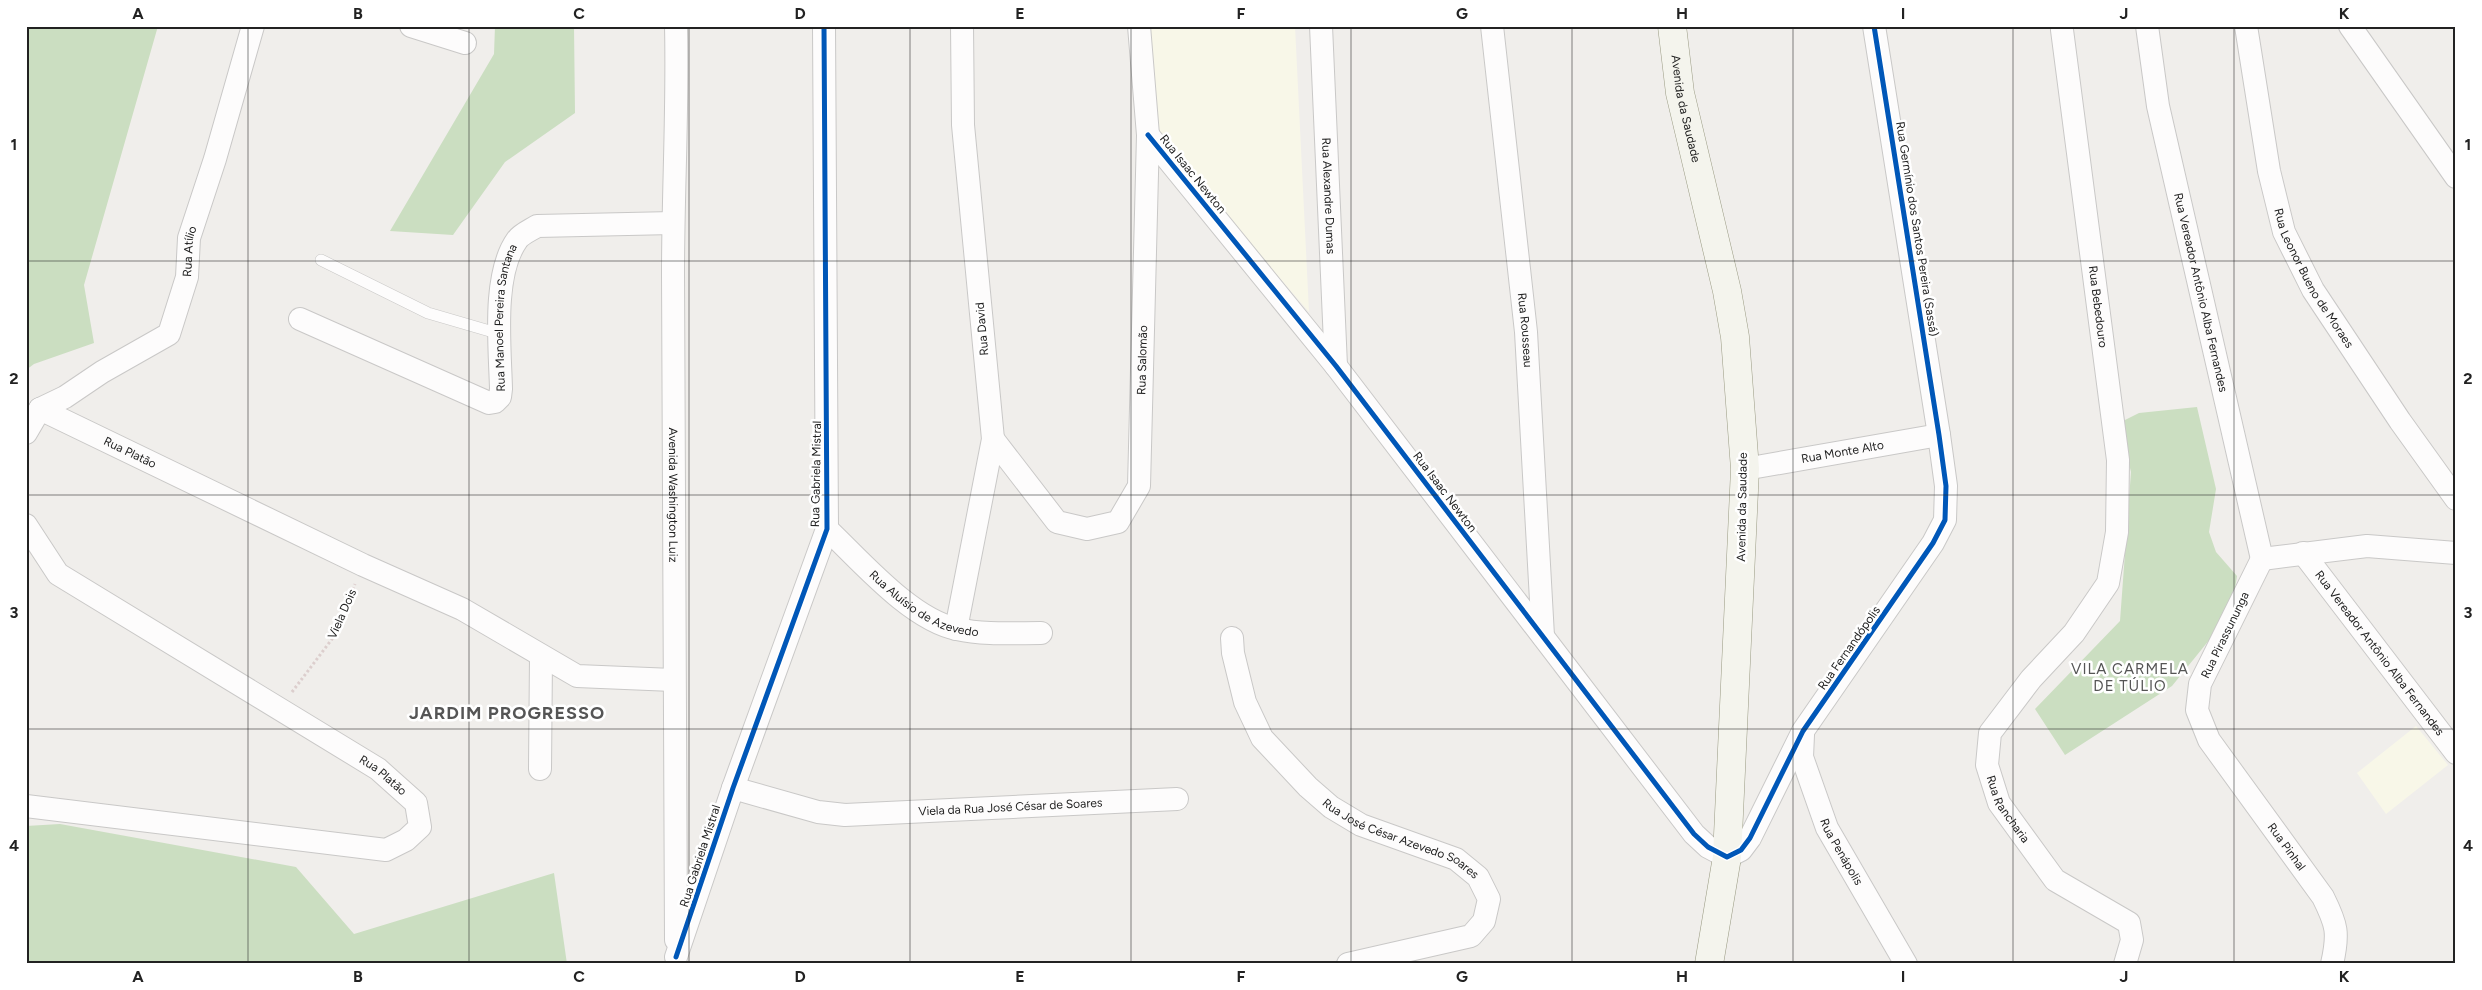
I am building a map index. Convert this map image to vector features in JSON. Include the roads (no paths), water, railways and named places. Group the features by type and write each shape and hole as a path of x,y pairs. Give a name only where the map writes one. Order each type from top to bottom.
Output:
{"main road":[{"name":"Avenida da Saudade","path":"1672,26 1680,93 1734,328 1745,469 1727,857 1709,964"}],"street":[{"name":"Rua Atílio","path":"40,409 65,398 102,372 169,334 187,277 189,238 215,160 253,26"},
{"path":"412,26 464,43"},
{"name":"Avenida Washington Luiz","path":"676,26 678,93 673,223 673,680 676,960"},
{"name":"Rua Gabriela Mistral","path":"676,960 733,788 827,529 824,26"},
{"name":"Rua David","path":"956,629 993,439 963,125 962,26"},
{"name":"Rua Salomão","path":"993,439 1057,522 1087,529 1118,522 1139,486 1148,135 1139,26"},
{"name":"Rua Alexandre Dumas","path":"1321,26 1336,366"},
{"name":"Rua Rousseau","path":"1492,26 1526,332 1543,636"},
{"name":"Rua Germínio dos Santos Pereira (Sassá)","path":"1874,26 1939,435"},
{"name":"Rua Vereador Antônio Alba Fernandes","path":"2147,26 2158,106 2262,559"},
{"name":"Rua Leonor Bueno de Moraes","path":"2246,26 2269,171 2284,232 2312,290 2400,421 2456,499"},
{"path":"2350,26 2456,177"},
{"name":"Rua Bebedouro","path":"2062,30 2118,460 2117,532 2108,583"},
{"name":"Rua Isaac Newton","path":"1148,135 1336,366 1694,834 1708,847 1727,857"},
{"name":"Rua Manoel Pereira Santana","path":"300,319 489,403 495,402 500,397 502,289 507,262 518,238 536,226 673,223"},
{"path":"26,434 40,409"},
{"name":"Rua Platão","path":"40,409 363,565 462,610 577,676 673,680"},
{"name":"Rua Monte Alto","path":"1745,469 1939,435"},
{"name":"Rua Fernandópolis","path":"1727,857 1741,850 1750,838 1803,731 1933,543 1945,520 1946,486 1939,435"},
{"name":"Rua Platão","path":"26,525 58,574 378,769 400,787 416,804 420,827 406,840 386,850 26,806"},
{"name":"Rua Aluísio de Azevedo","path":"827,529 901,598 922,614 956,629 1041,633"},
{"path":"2262,559 2367,546 2456,553"},
{"name":"Rua Vereador Antônio Alba Fernandes","path":"2303,553 2456,753"},
{"name":"Rua Pirassununga","path":"2209,740 2197,710 2200,684 2262,559"},
{"name":"Rua Rancharia","path":"2108,583 2074,633 2031,679 1990,733 1987,765 1999,803 2055,880 2129,923 2132,940 2125,964"},
{"name":"Rua José César Azevedo Soares","path":"1232,638 1233,653 1245,702 1262,738 1308,787 1331,808 1361,825 1456,859 1478,877 1489,900 1484,921 1471,936 1348,964"},
{"path":"540,769 541,657"},
{"name":"Rua Penápolis","path":"1803,731 1802,757 1827,828 1906,964"},
{"name":"Rua Pinhal","path":"2209,740 2323,897 2336,924 2336,946 2332,964"},
{"name":"Viela da Rua José César de Soares","path":"733,788 818,812 845,815 1177,799"}],"lane":[{"path":"321,260 428,313 500,334"}],"district":[{"name":"VILA CARMELA DE TÚLIO","path":"2130,678"},
{"name":"JARDIM PROGRESSO","path":"507,713"}]}
